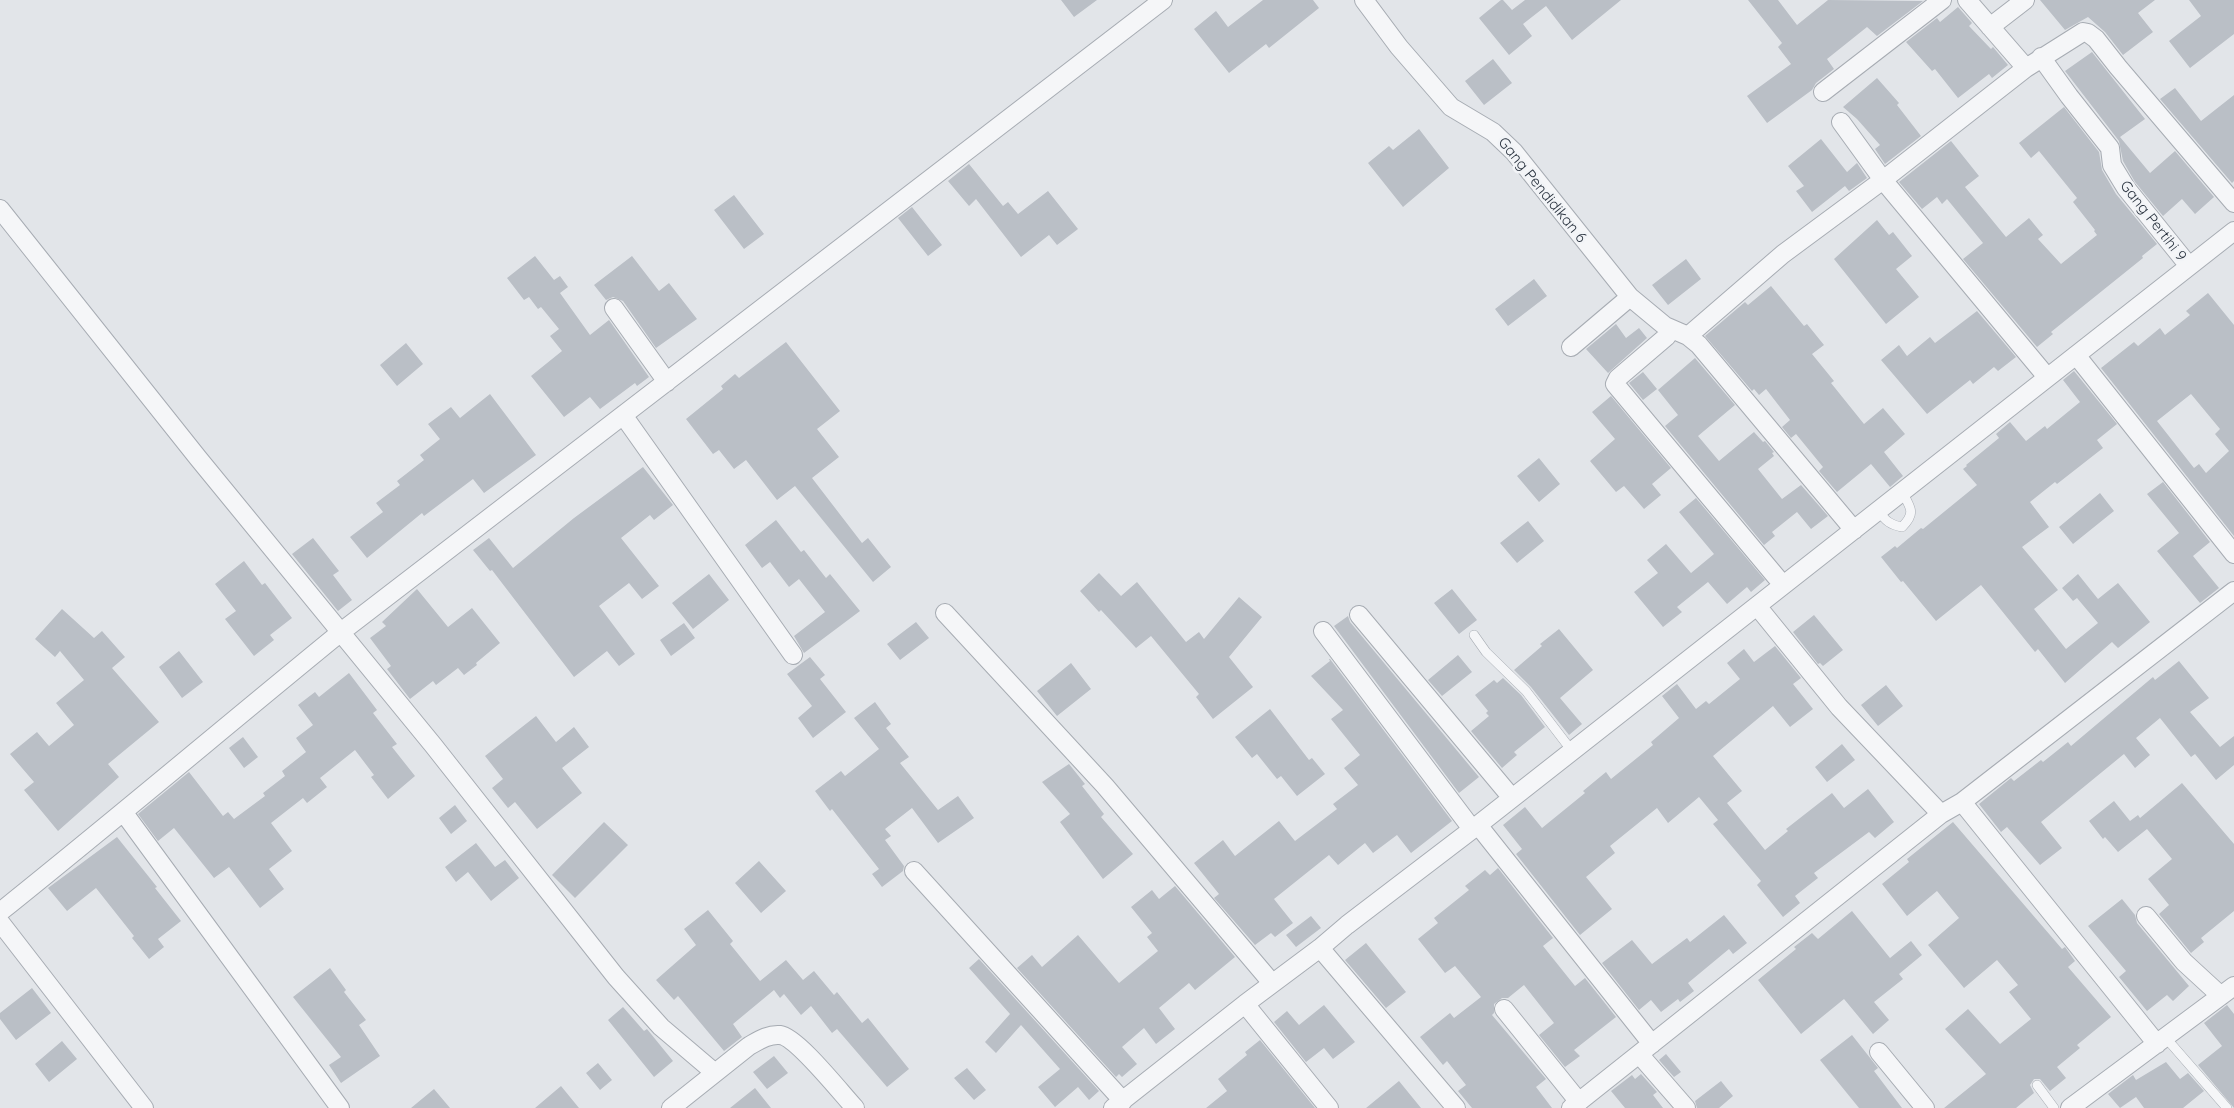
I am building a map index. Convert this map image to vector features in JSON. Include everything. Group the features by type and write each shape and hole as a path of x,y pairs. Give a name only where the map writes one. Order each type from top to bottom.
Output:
{"street":[{"path":"0,912 124,813 240,714 342,632 1163,0"},
{"name":"Gang Pendidikan 6","path":"1364,0 1399,47 1451,107 1493,132 1514,152 1630,297 1648,314 1680,332 1705,352 1854,530"},
{"path":"1823,92 1942,0"},
{"path":"1967,0 2026,68"},
{"path":"1990,27 2025,0"},
{"path":"1783,585 1615,384 1618,378 1666,337 1680,332 1883,180 2041,57 2083,32 2096,39 2234,203"},
{"name":"Gang Pertihi 9","path":"2041,57 2110,148 2112,165 2126,188 2188,266"},
{"path":"1841,122 1883,180 2048,377"},
{"path":"0,209 205,467 342,632 616,977 661,1027 714,1072"},
{"path":"914,871 1118,1104 1879,511 2234,231"},
{"path":"1571,347 1630,297"},
{"path":"614,308 667,382"},
{"path":"2076,355 2234,554"},
{"path":"623,415 793,655"},
{"path":"1504,1009 1581,1104 1646,1049 1941,814 1962,802 2234,591"},
{"path":"1757,606 1839,707 1941,814"},
{"path":"945,613 1105,786 1272,983"},
{"path":"1359,615 1512,798"},
{"path":"1323,631 1646,1049 1686,1108"},
{"path":"1962,802 2162,1041"},
{"path":"124,813 340,1108"},
{"path":"2070,1108 2228,991 2184,962 2146,916"},
{"path":"0,922 144,1108"},
{"path":"1320,948 1456,1108"},
{"path":"1245,1004 1329,1108"},
{"path":"670,1108 714,1072 763,1038 779,1035 789,1038 806,1054 855,1108"},
{"path":"1879,1052 1924,1108"}],"lane":[{"path":"1879,511 1885,520 1902,527 1910,519 1911,509 1902,492"},
{"path":"1474,635 1486,652 1526,691 1572,751"},
{"path":"2162,1041 2227,1108"},
{"path":"2037,1085 2054,1108"}],"building":[{"path":"1061,0 1097,0 1074,17"},
{"path":"1263,0 1313,0 1319,8 1269,48 1266,44 1229,73 1194,29 1216,11 1228,27"},
{"path":"1501,0 1512,10 1525,0 1621,0 1572,40 1546,6 1523,24 1532,36 1509,55 1479,18"},
{"path":"1748,0 1778,0 1797,25 1828,0 1923,1 1877,36 1867,27 1827,59 1834,69 1816,83 1812,90 1767,123 1747,96 1791,64 1778,47 1782,43"},
{"path":"2040,0 2155,0 2138,13 2153,32 2123,55 2105,32 2088,17 2065,30"},
{"path":"2189,0 2234,0 2234,34 2190,68 2169,41 2201,16"},
{"path":"1958,7 1972,23 1969,26 1991,49 1993,47 2008,65 1992,78 1989,74 1958,98 1935,69 1932,71 1906,42 1937,18 1940,22"},
{"path":"2092,52 2145,119 2120,137 2150,173 2175,151 2214,197 2195,214 2182,199 2163,216 2135,182 2123,161 2119,141 2065,71"},
{"path":"1493,59 1512,83 1484,105 1465,81"},
{"path":"1877,78 1899,103 1897,105 1921,136 1885,164 1875,149 1880,145 1843,107"},
{"path":"2175,88 2201,121 2234,95 2234,181 2232,183 2160,99"},
{"path":"2064,107 2099,152 2102,170 2116,194 2157,244 2142,256 2143,258 2051,332 2053,334 2037,347 1963,259 1983,243 1947,199 1942,204 1937,197 1922,209 1899,182 1951,141 1979,176 1965,187 2006,237 2029,218 2043,235 2038,239 2061,264 2097,235 2073,202 2077,198 2039,151 2031,158 2019,143"},
{"path":"1419,129 1449,168 1403,207 1368,163 1389,146 1393,150"},
{"path":"1821,139 1847,172 1857,163 1867,178 1849,191 1845,186 1812,212 1796,191 1804,186 1788,166"},
{"path":"969,164 1003,206 1008,202 1018,214 1048,191 1078,229 1057,245 1049,235 1021,257 976,199 969,206 948,181"},
{"path":"734,195 764,234 744,249 714,210"},
{"path":"912,207 942,245 928,256 898,218"},
{"path":"1877,220 1889,235 1893,232 1912,256 1896,269 1919,297 1886,324 1834,259"},
{"path":"535,256 554,280 560,276 568,287 560,293 590,335 609,320 649,377 637,386 635,383 600,409 590,397 564,417 531,376 562,351 550,336 559,329 541,307 538,309 529,297 524,300 507,278"},
{"path":"632,256 659,291 669,283 697,319 656,348 623,301 613,297 606,300 594,285"},
{"path":"1686,259 1701,279 1668,305 1652,285"},
{"path":"1534,279 1547,296 1508,326 1495,309"},
{"path":"1771,286 1804,326 1807,324 1824,345 1812,354 1834,381 1831,383 1864,424 1883,408 1905,434 1884,452 1903,476 1890,487 1871,464 1837,492 1819,471 1823,467 1796,434 1791,438 1782,427 1790,420 1766,389 1759,395 1754,389 1752,391 1705,336 1745,302 1748,305"},
{"path":"2208,293 2234,325 2234,536 2101,368 2134,342 2138,346 2160,328 2165,335 2190,315 2186,311","holes":["2191,394 2220,429 2215,434 2229,451 2206,473 2199,464 2194,468 2157,421"]},
{"path":"1977,311 2016,357 1998,371 1994,367 1973,384 1970,380 1927,414 1881,360 1899,345 1907,356 1930,337 1935,343"},
{"path":"1616,324 1626,338 1639,328 1647,338 1608,373 1586,349"},
{"path":"786,342 840,411 817,429 839,457 812,478 862,543 868,538 891,567 873,582 795,486 777,500 746,460 734,469 719,450 713,454 686,419 723,389 721,386 735,374 739,378"},
{"path":"406,343 423,364 397,386 380,365"},
{"path":"1695,358 1735,405 1698,436 1719,461 1754,432 1763,442 1765,441 1774,452 1772,453 1774,456 1758,469 1782,499 1801,485 1828,516 1811,529 1797,512 1772,532 1775,536 1764,545 1665,426 1678,415 1658,390"},
{"path":"2074,371 2117,424 2097,440 2103,448 2030,502 2049,527 2022,547 2058,590 2034,609 2066,649 2098,623 2077,598 2073,601 2062,588 2078,574 2098,599 2118,583 2150,622 2118,648 2112,642 2065,683 2038,649 2035,652 1981,585 1936,621 1881,557 1895,546 1897,548 1921,528 1923,529 1977,485 1963,469 1999,438 1996,434 2010,422 2026,441 2045,426 2047,429 2080,402 2063,380"},
{"path":"1643,372 1657,389 1643,400 1629,383"},
{"path":"490,394 536,455 484,493 473,479 424,516 422,513 367,558 350,537 383,512 376,503 400,485 397,481 424,460 420,455 440,439 428,424 451,407 460,418"},
{"path":"1611,396 1671,468 1652,484 1661,495 1644,509 1624,486 1616,492 1590,461 1615,439 1592,412"},
{"path":"1539,458 1560,484 1539,502 1517,476"},
{"path":"643,467 673,505 654,520 650,515 621,538 659,586 642,599 629,583 599,606 635,654 619,666 607,651 574,677 492,570 490,571 473,550 489,538 513,568 574,518"},
{"path":"2163,482 2210,542 2193,556 2219,588 2200,603 2157,551 2179,533 2147,494"},
{"path":"2100,493 2114,511 2073,544 2059,527"},
{"path":"1696,498 1765,580 1751,592 1747,587 1727,604 1708,582 1677,607 1682,612 1663,627 1634,592 1658,573 1647,560 1666,544 1691,573 1714,554 1679,512"},
{"path":"776,520 801,552 804,550 826,578 830,574 860,611 804,653 794,636 825,612 799,579 789,587 770,562 762,568 745,545"},
{"path":"1528,521 1544,541 1517,563 1500,543"},
{"path":"313,538 339,571 333,575 352,600 338,611 292,554"},
{"path":"244,561 262,585 265,583 292,618 270,635 274,640 254,656 225,619 236,611 215,584"},
{"path":"1099,573 1121,596 1137,582 1186,642 1199,632 1204,639 1239,597 1262,617 1229,657 1253,687 1213,719 1196,697 1199,694 1151,636 1136,648 1080,591"},
{"path":"709,574 729,600 693,629 672,603"},
{"path":"417,589 448,627 472,608 500,643 464,675 458,668 436,685 433,681 410,699 387,669 391,666 370,638 386,626 382,622"},
{"path":"1452,589 1477,620 1459,634 1434,603"},
{"path":"62,609 94,638 102,631 125,657 112,668 159,722 108,764 119,777 58,831 24,790 34,782 10,754 37,732 49,746 74,725 56,703 84,680 60,651 55,657 35,639"},
{"path":"1814,615 1843,650 1823,666 1818,664 1793,632"},
{"path":"1348,616 1350,622 1479,777 1459,793 1334,626"},
{"path":"916,622 929,638 900,660 887,644"},
{"path":"684,623 695,638 671,656 660,640"},
{"path":"1559,629 1593,670 1560,698 1582,724 1569,735 1531,687 1514,670"},
{"path":"1775,646 1801,678 1793,684 1813,709 1790,727 1773,706 1713,756 1742,791 1727,803 1765,850 1788,831 1786,829 1832,793 1844,808 1868,789 1894,822 1875,838 1869,832 1814,873 1818,878 1795,896 1800,903 1783,917 1757,885 1761,881 1713,824 1718,820 1699,797 1668,823 1657,808 1610,846 1615,853 1586,877 1612,909 1580,935 1516,854 1522,849 1503,825 1525,807 1542,828 1585,793 1583,791 1606,772 1611,779 1653,745 1651,742 1679,718 1662,696 1677,684 1696,709 1706,701 1709,704 1740,679 1727,663 1744,649 1754,662"},
{"path":"179,651 203,682 182,698 159,667"},
{"path":"1458,655 1472,672 1442,696 1428,680"},
{"path":"810,657 825,675 820,679 846,712 813,738 798,718 812,706 787,674"},
{"path":"1329,659 1452,821 1411,853 1397,835 1373,853 1365,843 1338,865 1329,855 1274,899 1293,923 1275,937 1271,933 1255,945 1214,898 1219,894 1194,863 1223,840 1235,856 1279,821 1295,841 1337,809 1333,804 1358,785 1344,768 1360,755 1331,719 1343,710 1311,676 1330,661"},
{"path":"2179,661 2209,698 2190,712 2220,747 2234,736 2234,765 2216,780 2195,754 2191,757 2160,718 2136,738 2150,755 2135,768 2124,754 2041,822 2062,848 2040,865 2007,827 2001,832 1979,804 2011,778 2014,781 2068,742 2071,746 2153,677 2155,680"},
{"path":"1071,663 1091,689 1057,716 1037,691"},
{"path":"349,673 377,710 373,713 397,744 392,747 415,776 388,799 371,777 374,775 355,750 320,778 327,787 307,803 303,798 271,823 292,851 269,869 284,889 260,908 229,867 214,878 174,828 158,841 138,814 189,772 223,816 228,812 234,819 265,796 263,793 285,776 282,771 306,752 296,738 313,725 298,705 315,692 319,697"},
{"path":"1503,678 1521,695 1545,727 1514,752 1517,755 1502,768 1471,731 1489,716 1486,713 1488,711 1475,695 1494,680 1497,683"},
{"path":"1886,685 1903,706 1878,726 1861,705"},
{"path":"875,702 891,724 886,728 909,757 900,763 938,810 958,796 974,818 938,843 912,808 885,829 891,836 885,840 904,866 903,871 882,887 872,874 879,869 815,791 841,771 845,776 879,749 854,718"},
{"path":"1270,709 1309,760 1312,758 1325,774 1297,796 1281,776 1277,779 1257,754 1252,758 1235,737"},
{"path":"536,716 556,742 574,727 589,747 562,768 582,793 537,829 515,802 508,808 492,788 503,779 485,756"},
{"path":"243,737 258,757 244,768 229,748"},
{"path":"1842,744 1855,760 1827,782 1815,767"},
{"path":"1069,764 1085,784 1082,786 1104,814 1101,817 1133,854 1103,879 1060,822 1070,814 1042,782"},
{"path":"2182,783 2234,844 2234,911 2201,938 2204,942 2191,953 2159,914 2169,905 2148,879 2172,859 2147,829 2118,852 2105,837 2103,839 2089,821 2114,801 2130,821 2138,815 2140,818"},
{"path":"455,805 467,821 451,834 439,818"},
{"path":"604,822 628,845 575,898 552,875"},
{"path":"1953,822 2062,949 2065,947 2075,961 2068,967 2111,1017 2077,1045 2080,1048 2057,1067 2066,1078 2050,1091 2040,1079 2034,1079 2030,1085 2034,1093 2016,1108 1944,1108 1986,1074 1945,1029 1968,1009 2000,1044 2031,1019 2009,992 2018,985 1997,960 1964,988 1928,945 1959,918 1937,891 1907,916 1882,884 1909,862 1907,859"},
{"path":"117,837 181,921 158,939 164,947 149,959 96,888 67,911 48,888"},
{"path":"476,843 495,867 505,860 519,878 491,901 468,872 456,882 445,867"},
{"path":"759,861 786,891 761,913 735,883"},
{"path":"1498,868 1553,938 1543,946 1575,986 1585,978 1616,1017 1574,1050 1580,1056 1565,1067 1539,1035 1554,1023 1524,985 1508,998 1502,998 1494,1004 1492,1015 1546,1079 1536,1087 1552,1108 1472,1108 1458,1091 1466,1085 1447,1061 1443,1065 1420,1037 1450,1013 1454,1018 1481,997 1455,966 1445,973 1418,939 1438,923 1434,918 1469,890 1465,886 1485,870 1490,875"},
{"path":"1175,886 1235,957 1195,990 1189,983 1159,1008 1175,1029 1156,1044 1144,1028 1122,1047 1137,1064 1122,1077 1119,1074 1116,1077 1017,968 1032,955 1042,967 1078,935 1119,983 1158,951 1147,937 1152,933 1131,907 1152,890 1159,899"},
{"path":"2122,899 2135,915 2137,923 2189,986 2173,1001 2167,995 2147,1011 2119,977 2126,971 2088,926"},
{"path":"708,910 733,941 730,944 760,981 786,960 803,980 814,971 834,995 837,992 862,1023 868,1018 909,1069 887,1087 837,1029 832,1033 811,1006 801,1015 784,994 780,998 774,990 733,1024 742,1037 724,1051 678,996 674,1000 656,980 696,945 684,929"},
{"path":"1852,911 1890,958 1911,941 1922,955 1899,974 1903,979 1874,1002 1889,1020 1873,1034 1844,999 1801,1034 1758,980 1812,933 1818,939"},
{"path":"1724,915 1747,943 1733,954 1729,949 1688,983 1694,991 1680,1002 1678,999 1661,1012 1651,1000 1639,1010 1602,963 1632,940 1652,964 1687,938 1690,942"},
{"path":"1311,916 1321,928 1296,947 1286,935"},
{"path":"1366,943 1406,992 1386,1008 1345,960"},
{"path":"979,959 1099,1091 1089,1100 1078,1087 1055,1107 1038,1087 1060,1069 1021,1025 996,1053 985,1042 1010,1014 969,968"},
{"path":"330,968 346,990 344,992 366,1020 359,1025 380,1056 341,1083 329,1065 341,1057 293,997"},
{"path":"32,988 51,1013 16,1040 0,1019 0,1013"},
{"path":"1324,1005 1355,1042 1333,1059 1324,1048 1306,1062 1274,1022 1287,1011 1299,1025"},
{"path":"2227,1005 2234,1014 2234,1108 2198,1065 2222,1046 2204,1023"},
{"path":"623,1007 644,1031 647,1029 673,1061 654,1077 608,1020"},
{"path":"1852,1035 1878,1068 1874,1071 1902,1108 1859,1108 1820,1060"},
{"path":"1260,1040 1315,1108 1206,1108 1227,1091 1218,1079 1247,1055 1245,1052"},
{"path":"62,1041 77,1059 49,1082 35,1064"},
{"path":"1666,1054 1681,1072 1674,1077 1659,1060"},
{"path":"774,1056 788,1073 767,1089 753,1072"},
{"path":"2166,1062 2180,1079 2188,1073 2204,1091 2183,1108 2144,1108 2136,1097 2120,1108 2108,1094 2133,1075 2136,1080"},
{"path":"598,1063 612,1080 600,1090 586,1073"},
{"path":"967,1068 986,1090 974,1100 954,1078"},
{"path":"1641,1074 1657,1092 1653,1095 1663,1108 1625,1108 1611,1091 1632,1075 1635,1079"},
{"path":"1399,1081 1421,1108 1366,1108"},
{"path":"1721,1081 1733,1096 1719,1108 1697,1108 1695,1101"},
{"path":"561,1086 579,1108 535,1108"},
{"path":"755,1088 771,1108 730,1108"},
{"path":"434,1089 450,1108 411,1108"}]}
